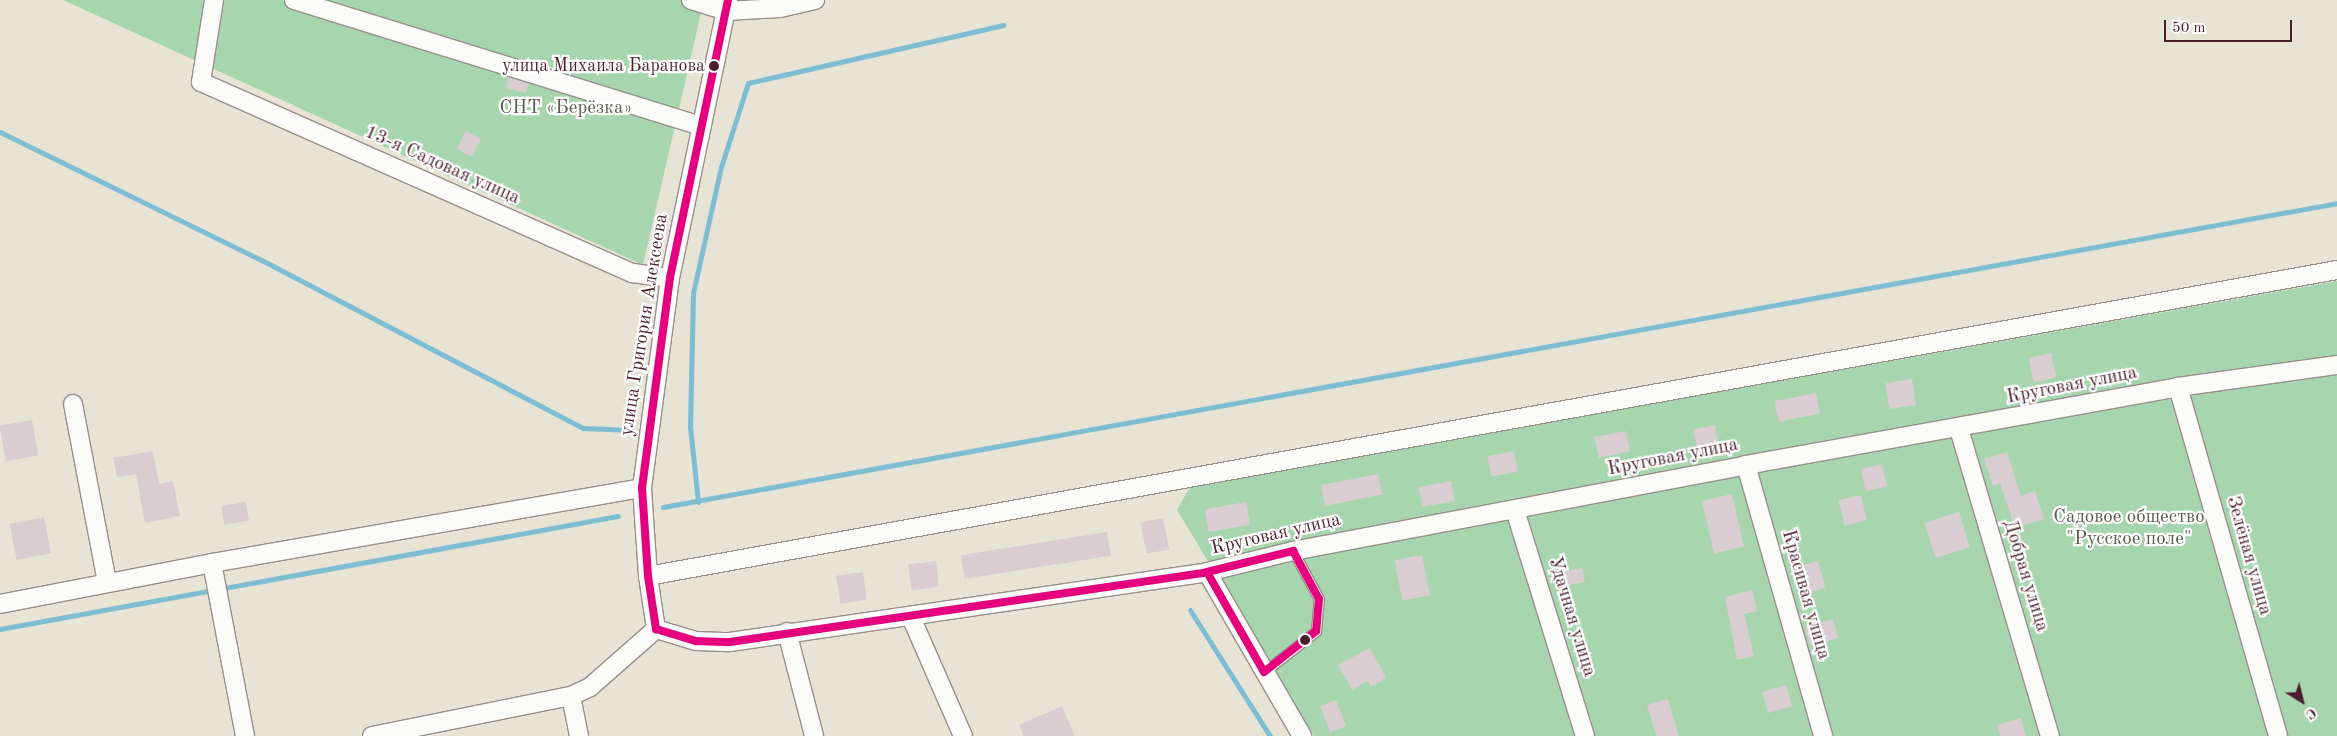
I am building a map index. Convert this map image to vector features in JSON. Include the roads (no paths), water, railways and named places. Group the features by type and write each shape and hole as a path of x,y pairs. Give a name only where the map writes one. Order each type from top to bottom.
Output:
{"street":[{"name":"13-я Садовая улица","path":"214,0 200,82 633,273 670,278"},
{"path":"294,0 702,126"},
{"path":"691,0 727,5 780,8 815,0"},
{"name":"улица Григория Алексеева","path":"656,629 648,576 642,488 670,278 727,5"},
{"path":"648,576 2337,270"},
{"name":"Круговая улица","path":"1302,736 1207,572 1293,551 1746,465 1958,429 2178,387 2337,365"},
{"name":"Зелёная улица","path":"2178,387 2278,736"},
{"path":"73,404 107,583"},
{"name":"Добрая улица","path":"1958,429 2050,736"},
{"name":"Красивая улица","path":"1746,465 1823,736"},
{"path":"0,604 212,563 642,488"},
{"name":"Удачная улица","path":"1515,510 1585,736"},
{"path":"212,563 245,736"},
{"path":"372,736 571,696 590,687 656,629 696,641 730,642 787,632 911,617 1207,572"},
{"path":"911,617 963,736"},
{"path":"787,632 814,736"},
{"path":"571,696 579,736"}],"lane":[{"path":"1264,672 1316,631 1319,599 1293,551"}],"waterway":[{"path":"698,502 690,426 693,293 721,167 748,83 1004,25"},
{"path":"0,132 273,266 583,428 632,430"},
{"path":"663,507 2337,203"},
{"path":"0,629 618,516"},
{"path":"1190,610 1270,736"}],"place":[{"name":"улица Михаила Баранова","path":"714,66"}],"park label":[{"name":"СНТ «Берёзка»","path":"566,109"},
{"name":"Садовое общество \"Русское поле\"","path":"2129,529"}]}
